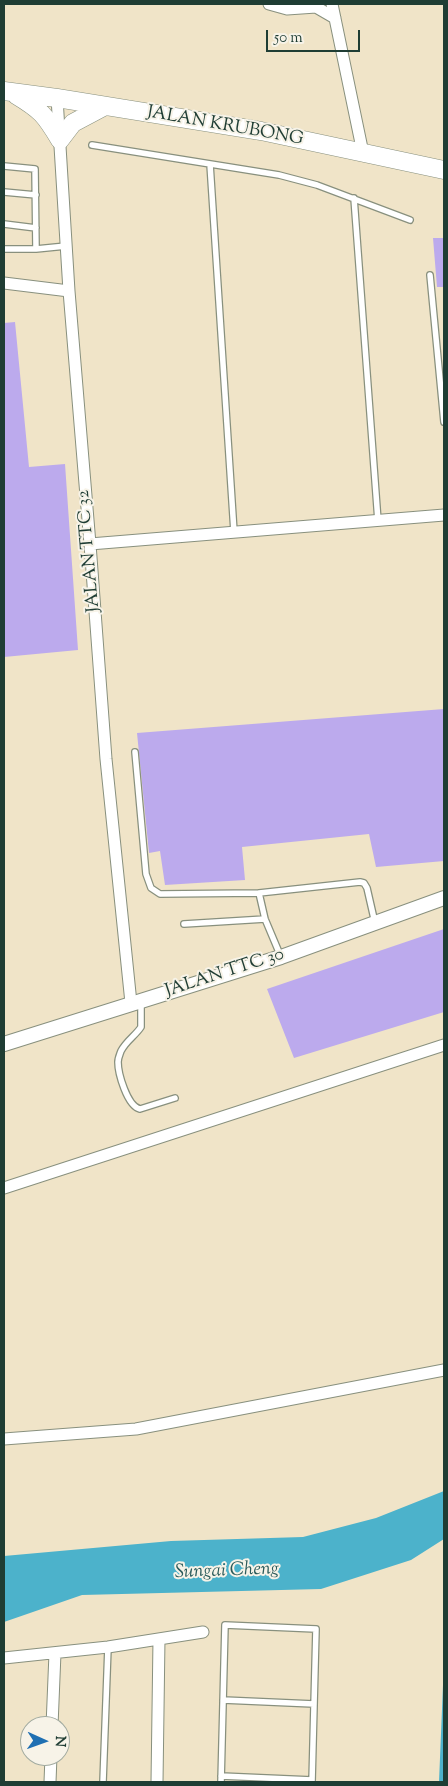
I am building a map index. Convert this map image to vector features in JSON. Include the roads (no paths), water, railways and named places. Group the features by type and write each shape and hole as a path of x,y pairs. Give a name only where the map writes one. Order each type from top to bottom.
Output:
{"main road":[{"name":"JALAN KRUBONG","path":"7,92 57,98 261,131 444,170"},
{"path":"7,92 38,109 48,120 60,140 73,123 105,106"}],"street":[{"path":"269,4 274,7 287,9 316,7 336,18"},
{"path":"332,4 363,153"},
{"name":"JALAN TTC 32","path":"57,98 69,291 106,759 136,1002"},
{"path":"4,283 69,291"},
{"path":"90,544 444,515"},
{"name":"JALAN TTC 30","path":"4,1044 281,956 444,898"},
{"path":"4,1188 444,1045"},
{"path":"4,1439 136,1429 444,1370"},
{"path":"4,1658 108,1647 203,1632"},
{"path":"157,1782 159,1639"},
{"path":"52,1716 55,1653"},
{"path":"50,1782 51,1766"}],"lane":[{"path":"92,145 279,175 317,185 410,220"},
{"path":"210,164 234,532"},
{"path":"4,166 35,169 36,249"},
{"path":"4,192 36,195"},
{"path":"354,198 378,521"},
{"path":"4,224 36,228"},
{"path":"4,249 36,249 66,246"},
{"path":"430,275 444,422"},
{"path":"135,752 146,874 152,888 160,894 259,894 360,882 364,883 367,888 375,923"},
{"path":"259,894 265,919 281,956"},
{"path":"184,924 265,919"},
{"path":"136,1002 141,1027 122,1048 118,1060 118,1070 124,1088 132,1104 140,1109 175,1098"},
{"path":"225,1625 316,1629 312,1781 221,1779 223,1700 225,1625"},
{"path":"103,1782 108,1647"},
{"path":"223,1700 314,1704"}],"water":[{"name":"Sungai Cheng","path":"444,1491 444,1539 411,1560 321,1589 82,1595 4,1622 4,1556 171,1541 303,1537 376,1518"},
{"path":"443,1685 444,1782 439,1782"}]}
